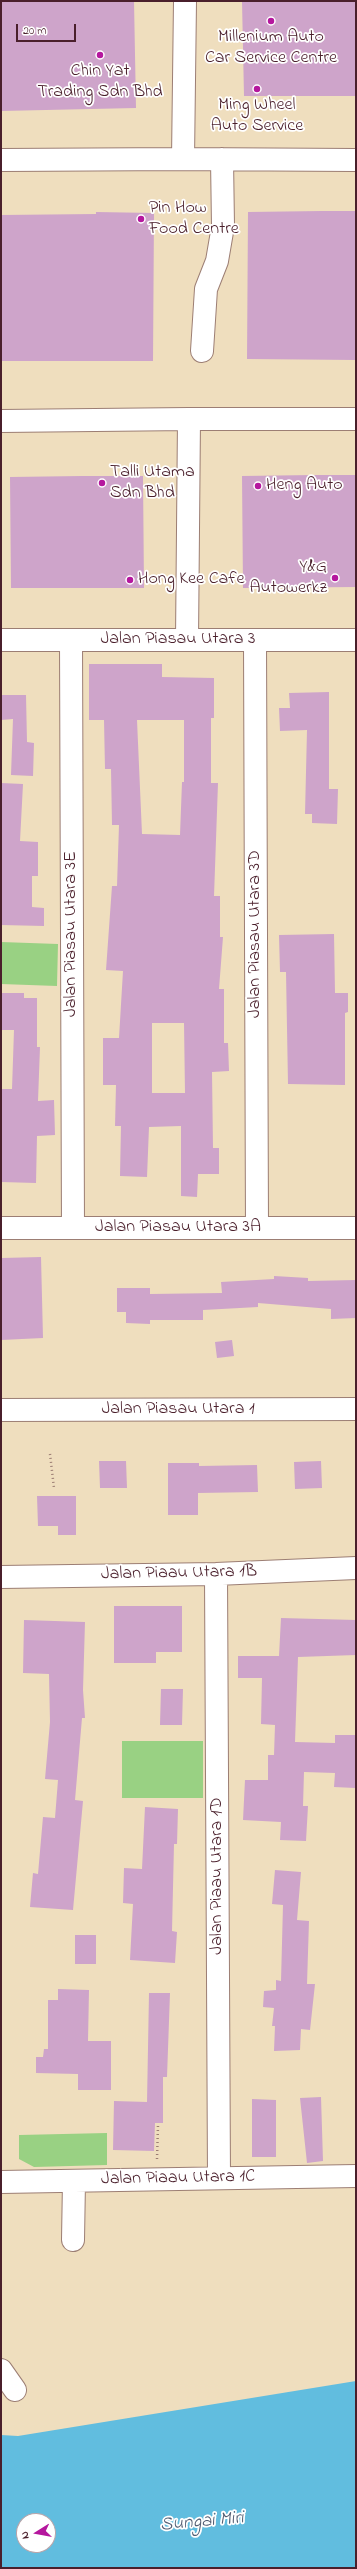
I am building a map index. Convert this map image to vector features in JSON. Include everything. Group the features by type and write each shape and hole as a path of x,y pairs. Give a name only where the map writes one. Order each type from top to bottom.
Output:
{"street":[{"path":"183,159 185,1"},
{"path":"202,351 206,289 217,261 223,226 222,159"},
{"path":"1,160 356,160"},
{"path":"187,640 189,419"},
{"path":"1,421 356,419"},
{"name":"Jalan Piasau Utara 3","path":"1,640 356,640"},
{"name":"Jalan Piasau Utara 3E","path":"70,640 73,1228"},
{"name":"Jalan Piasau Utara 3D","path":"255,640 257,1228"},
{"name":"Jalan Piasau Utara 3A","path":"1,1228 356,1228"},
{"name":"Jalan Piasau Utara 1","path":"1,1410 356,1409"},
{"name":"Jalan Piaau Utara 1B","path":"1,1577 216,1574 356,1568"},
{"name":"Jalan Piaau Utara 1D","path":"216,1574 219,2178"},
{"name":"Jalan Piaau Utara 1C","path":"1,2182 356,2176"},
{"path":"73,2240 74,2181"},
{"path":"1,2370 15,2390"}],"path":[{"path":"50,1454 54,1488"},
{"path":"157,2179 158,2125"}],"green space":[{"path":"1,942 58,944 57,986 1,984"},
{"path":"122,1741 203,1741 203,1798 122,1798"},
{"path":"107,2133 107,2165 34,2167 19,2159 19,2135"}],"water":[{"name":"Sungai Miri","path":"356,2381 356,2568 1,2568 1,2435 18,2436"}],"building":[{"path":"1,1 134,1 136,108 1,111"},
{"path":"242,1 356,1 356,96 244,96"},
{"path":"356,211 356,360 247,359 248,212"},
{"path":"96,212 154,213 153,361 1,361 1,215 96,214"},
{"path":"356,475 356,587 243,588 242,476"},
{"path":"143,476 144,588 11,588 10,477"},
{"path":"89,664 162,664 162,677 214,678 214,718 211,718 211,783 218,783 214,896 220,896 220,937 223,937 219,989 224,989 224,1043 228,1043 229,1071 212,1072 213,1148 219,1148 219,1174 198,1174 197,1197 181,1196 181,1126 149,1127 147,1177 120,1176 121,1126 115,1126 116,1085 103,1085 103,1038 119,1038 123,971 106,970 112,886 117,886 119,825 112,825 111,769 105,769 104,720 89,720","holes":["137,720 184,720 184,782 182,782 180,835 142,834","152,1023 184,1023 185,1093 152,1093"]},
{"path":"329,692 329,789 338,789 337,824 312,823 312,814 305,814 307,730 280,731 279,708 290,708 289,693"},
{"path":"1,695 26,695 27,742 34,743 33,776 11,775 13,719 1,720"},
{"path":"1,783 23,784 20,841 38,842 38,876 32,876 32,907 44,908 44,926 1,925"},
{"path":"334,934 335,993 348,993 348,1012 345,1013 345,1085 288,1084 286,972 280,972 279,935"},
{"path":"1,993 24,993 24,998 37,998 37,1047 40,1047 38,1101 54,1100 55,1135 37,1136 36,1183 1,1182 1,1089 12,1089 14,1030 1,1030"},
{"path":"41,1257 43,1338 1,1340 2,1258"},
{"path":"274,1276 308,1278 308,1281 356,1280 356,1318 331,1319 331,1309 258,1303 258,1307 203,1310 203,1320 150,1320 150,1324 126,1323 126,1312 117,1312 117,1288 150,1288 150,1294 222,1293 221,1282 274,1279"},
{"path":"232,1340 234,1356 217,1358 215,1342"},
{"path":"99,1461 126,1461 127,1488 100,1488"},
{"path":"321,1461 322,1488 295,1489 294,1462"},
{"path":"168,1463 199,1463 199,1466 257,1465 258,1492 198,1493 198,1515 168,1515"},
{"path":"37,1496 76,1496 76,1535 58,1535 58,1526 38,1526"},
{"path":"114,1606 182,1606 182,1652 156,1652 156,1663 114,1663"},
{"path":"281,1618 356,1620 356,1655 298,1657 295,1742 335,1743 335,1735 356,1735 355,1788 334,1787 335,1773 304,1772 303,1806 308,1806 306,1841 280,1840 281,1822 243,1820 245,1780 268,1780 268,1755 274,1755 275,1725 261,1724 262,1678 238,1678 238,1656 279,1656"},
{"path":"24,1620 85,1622 83,1690 85,1718 82,1718 75,1800 83,1801 73,1910 30,1907 33,1873 38,1874 43,1817 55,1818 58,1780 45,1779 50,1722 49,1674 23,1673"},
{"path":"161,1689 183,1689 182,1725 160,1725"},
{"path":"145,1807 178,1809 177,1844 174,1844 172,1931 177,1932 175,1963 130,1960 133,1904 123,1903 124,1868 142,1869"},
{"path":"275,1870 301,1872 297,1920 309,1921 307,1984 315,1984 310,2030 301,2029 300,2050 274,2051 275,2026 272,2026 274,2008 263,2007 264,1991 276,1990 276,1980 281,1981 283,1905 272,1904"},
{"path":"75,1935 96,1935 96,1964 75,1964"},
{"path":"58,1989 89,1990 88,2041 111,2041 111,2090 78,2090 78,2074 36,2073 36,2057 43,2057 44,2049 48,2049 48,2000 58,2000"},
{"path":"149,1993 170,1993 167,2077 163,2077 163,2123 155,2123 154,2151 113,2150 114,2101 147,2102"},
{"path":"321,2097 323,2161 307,2163 300,2098"},
{"path":"252,2099 276,2100 276,2157 252,2157"}],"place":[{"name":"Millenium Auto Car Service Centre","path":"271,21"},
{"name":"Chin Yat Trading Sdn Bhd","path":"100,55"},
{"name":"Ming Wheel Auto Service","path":"257,89"},
{"name":"Pin How Food Centre","path":"141,219"},
{"name":"Talli Utama Sdn Bhd","path":"102,483"},
{"name":"Heng Auto","path":"258,486"},
{"name":"Y&G Autowerkz","path":"335,578"},
{"name":"Hong Kee Cafe","path":"130,580"}]}
